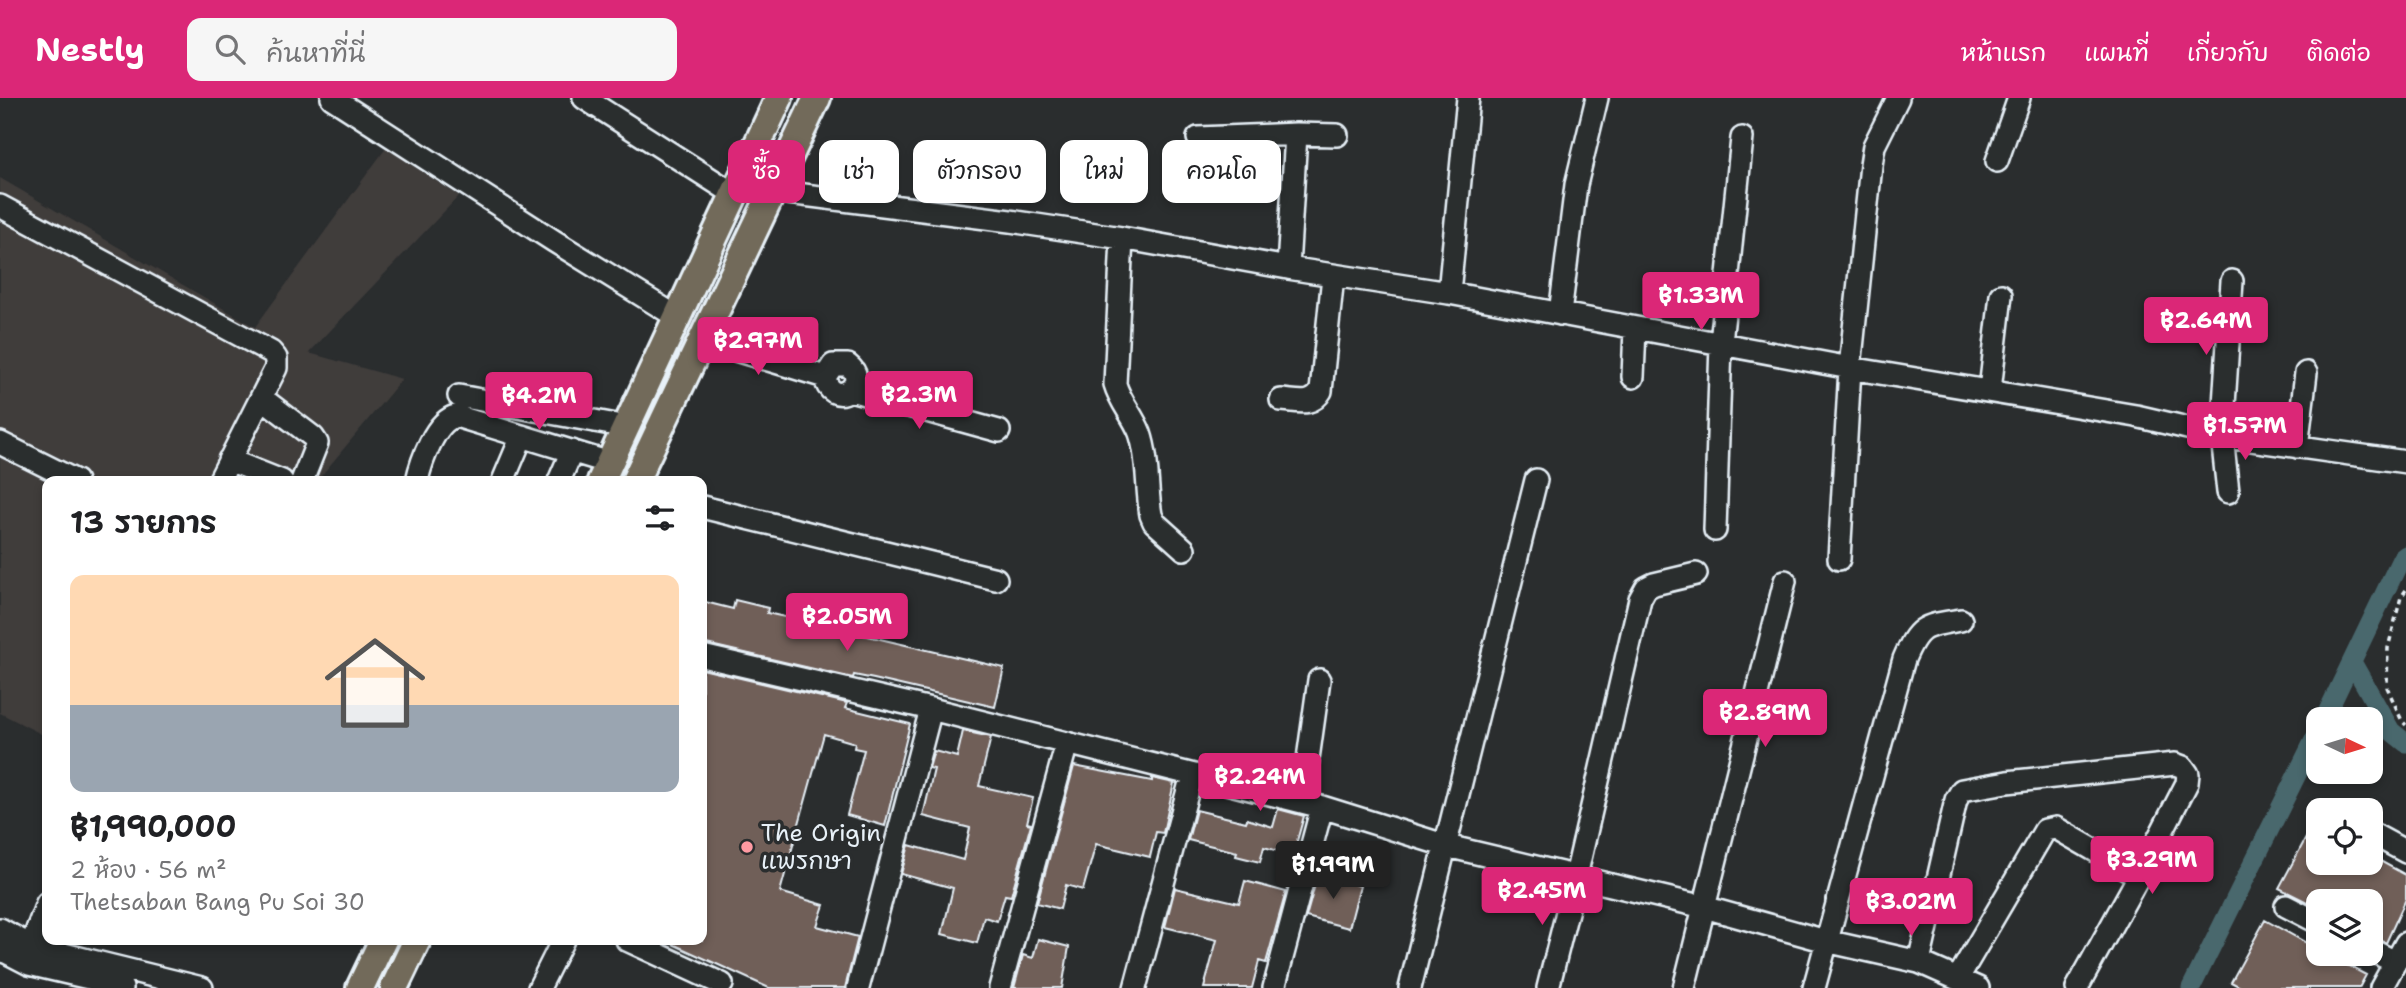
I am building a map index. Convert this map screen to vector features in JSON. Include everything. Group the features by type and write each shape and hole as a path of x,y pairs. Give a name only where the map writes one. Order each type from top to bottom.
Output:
{"main road":[{"path":"759,140 779,98"},
{"path":"797,140 817,98"},
{"path":"605,472 730,203"},
{"path":"637,476 766,203"},
{"path":"360,988 381,945"},
{"path":"394,988 415,945"}],"street":[{"path":"332,98 677,317"},
{"path":"584,98 728,190"},
{"path":"1449,293 1468,98"},
{"path":"1560,314 1576,186 1597,98"},
{"path":"1839,559 1850,368 1874,146 1898,98"},
{"path":"1997,161 2020,98"},
{"path":"1288,268 1296,134"},
{"path":"1198,138 1337,135"},
{"path":"1715,530 1721,344 1742,138"},
{"path":"805,195 1122,238 1449,293 1850,368 2136,416 2221,436 2406,462"},
{"path":"0,206 271,352 276,358 276,368 221,476"},
{"path":"1122,238 1115,384 1139,432 1144,449 1150,515 1154,522 1184,549"},
{"path":"1281,400 1311,402 1321,391 1333,275"},
{"path":"2228,492 2221,436 2232,281"},
{"path":"1990,390 2001,295"},
{"path":"1633,377 1634,328"},
{"path":"702,340 825,377 831,391 841,394 850,390 999,431"},
{"path":"2297,447 2306,373"},
{"path":"459,396 627,427"},
{"path":"262,398 313,437 317,443 304,476"},
{"path":"419,476 426,453 443,423 456,416 572,451 605,472"},
{"path":"505,476 522,436"},
{"path":"0,443 66,476"},
{"path":"561,476 572,451"},
{"path":"229,460 269,476"},
{"path":"1410,988 1536,480"},
{"path":"707,508 996,579"},
{"path":"1548,988 1640,599 1646,588 1654,584 1696,574"},
{"path":"1684,988 1784,581"},
{"path":"1814,988 1904,659 1918,632 1933,625 1961,620"},
{"path":"707,657 931,709 1312,804 1447,846 1704,907 1826,941 1919,961 1971,985 2045,830 2056,828 2139,876"},
{"path":"1274,988 1312,804 1319,680"},
{"path":"858,988 931,709"},
{"path":"1000,988 1066,743"},
{"path":"1919,961 1956,800 1962,790 2007,782 2175,764 2183,767 2188,774 2187,783 2077,988"},
{"path":"1135,988 1192,775"},
{"path":"2383,840 2406,852"},
{"path":"2286,906 2306,916"},
{"path":"31,946 42,916"},
{"path":"0,929 31,946 202,988"},
{"path":"2381,988 2406,943"},
{"path":"539,988 560,945"},
{"path":"638,945 722,984"},
{"path":"0,949 29,964 122,988"},
{"path":"2383,956 2395,962"}],"path":[{"path":"2406,590 2401,597 2388,648 2387,687 2406,725"}],"shaded area":[{"path":"386,148 459,196 309,353 402,379 321,476 42,476 42,734 0,713 0,178 255,327"}],"building":[{"path":"735,600 768,608 767,613 829,625 1004,668 995,707 707,644 707,602 733,609"},
{"path":"707,670 847,703 845,708 910,724 885,826 847,815 864,750 854,748 855,743 824,734 780,892 824,905 817,926 858,937 845,988 769,988 675,945 707,945"},
{"path":"963,731 991,737 979,786 1033,798 1027,823 1031,824 1011,896 1005,895 997,921 984,917 977,943 942,934 953,888 901,874 909,845 963,860 970,828 923,816 934,769 929,768 934,751 957,757"},
{"path":"1074,766 1174,783 1163,833 1156,832 1150,857 1096,844 1083,890 1066,885 1060,909 1037,903"},
{"path":"1278,809 1304,816 1293,855 1264,847 1260,862 1236,856 1237,852 1188,840 1196,810 1246,822 1247,819 1273,827"},
{"path":"2306,838 2306,875 2383,875 2383,863 2406,875 2406,899 2386,943 2383,942 2383,889 2306,889 2306,902 2279,888"},
{"path":"1318,874 1360,886 1349,928 1306,917"},
{"path":"1245,881 1286,892 1266,963 1259,961 1252,988 1204,988 1217,940 1165,927 1175,888 1239,903"},
{"path":"2265,920 2306,943 2306,966 2349,966 2366,975 2359,988 2242,988 2231,982"},
{"path":"1038,939 1069,947 1062,988 1014,988 1023,955 1033,958"}],"waterway":[{"path":"2330,707 2401,559 2406,555"},
{"path":"2352,662 2391,731 2406,743"},
{"path":"2191,988 2306,756"}],"place":[{"name":"The Origin แพรกษา","path":"747,847"}]}
